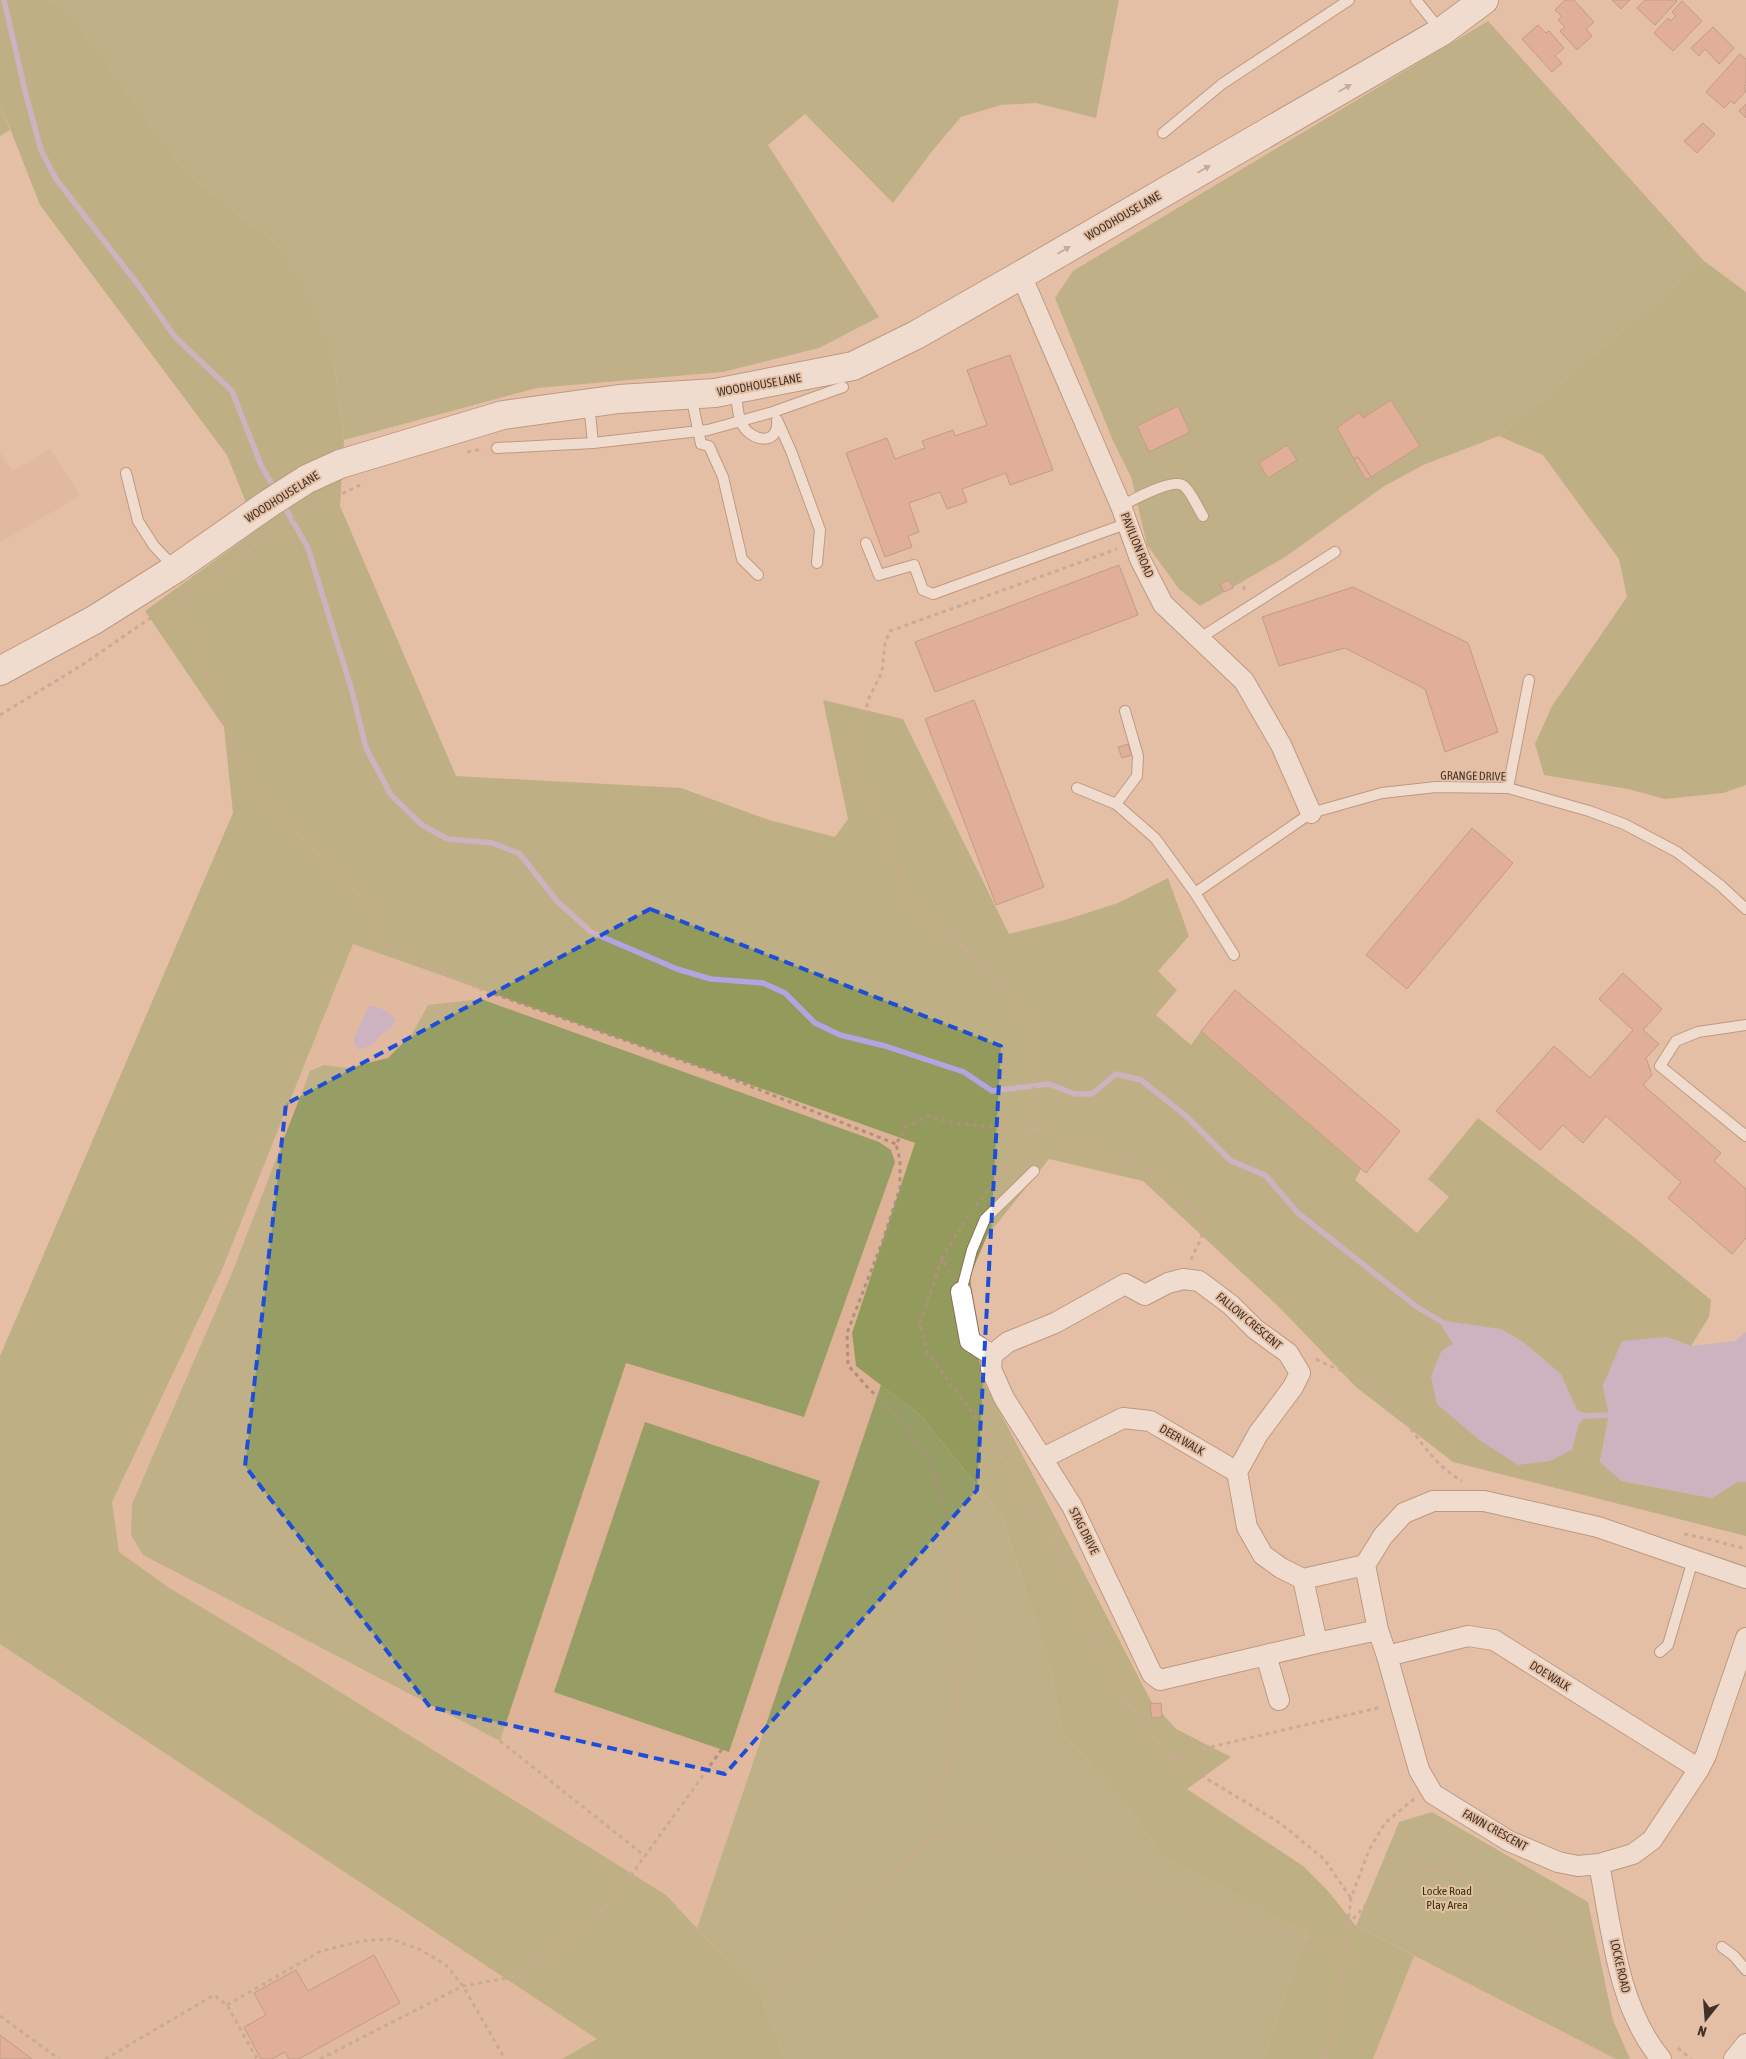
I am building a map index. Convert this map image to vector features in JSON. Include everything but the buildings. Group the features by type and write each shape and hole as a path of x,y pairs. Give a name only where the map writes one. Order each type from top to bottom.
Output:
{"street":[{"name":"WOODHOUSE LANE","path":"0,671 94,620 175,569 307,479 340,464 503,415 619,399 736,389 853,366 916,334 1022,275 1441,32 1484,0"},
{"name":"PAVILION ROAD","path":"1022,275 1124,514 1140,559 1163,604 1244,681 1281,745 1310,812"},
{"path":"961,1292 970,1341 992,1355 1008,1342 1054,1323 1125,1284 1145,1295 1168,1283 1183,1279"},
{"name":"FALLOW CRESCENT","path":"1183,1279 1199,1280 1231,1305 1255,1329 1288,1353 1300,1373 1293,1387 1258,1434 1237,1472"},
{"name":"STAG DRIVE","path":"992,1355 991,1369 1004,1398 1072,1506 1152,1674 1160,1680 1318,1643"},
{"name":"DEER WALK","path":"1043,1458 1123,1418 1150,1421 1237,1472"},
{"path":"1237,1472 1247,1527 1263,1555 1281,1568 1304,1579 1366,1565"},
{"path":"1304,1579 1318,1643 1378,1630 1366,1565 1383,1536 1404,1513 1433,1501 1484,1501 1598,1527 1746,1578"},
{"name":"FAWN CRESCENT","path":"1378,1630 1419,1770 1434,1794 1509,1841 1558,1862 1578,1866 1599,1864 1632,1854 1652,1840 1699,1769 1706,1755 1746,1638"},
{"name":"DOE WALK","path":"1387,1656 1468,1636 1494,1640 1699,1769"},
{"path":"1266,1655 1279,1700"},
{"name":"LOCKE ROAD","path":"1599,1864 1631,2011 1667,2052"},
{"path":"1734,2059 1746,2044"}],"lane":[{"path":"1163,133 1222,84 1349,0"},
{"path":"1416,0 1441,32"},
{"path":"496,448 593,443 697,431 741,421 776,417 843,387"},
{"path":"736,389 741,421 749,434 760,439 771,436 777,428 776,417"},
{"path":"691,394 701,444 709,446 724,478 742,559 758,575"},
{"path":"589,403 593,443"},
{"path":"776,417 791,451 820,530 817,563"},
{"path":"126,473 138,521 154,546 175,569"},
{"path":"866,544 879,575 914,565 923,590 933,594 1124,514 1167,485 1178,483 1183,486 1203,516"},
{"path":"1200,638 1335,552"},
{"path":"1508,788 1529,680"},
{"path":"1116,804 1137,776 1138,756 1125,711"},
{"name":"GRANGE DRIVE","path":"1195,893 1310,812 1382,793 1436,787 1508,788 1589,811 1624,824 1677,852 1746,908"},
{"path":"1077,788 1116,804 1155,838 1195,893 1234,956"},
{"path":"1746,1025 1698,1032 1676,1041 1660,1066 1746,1136"},
{"path":"961,1292 972,1250 985,1219 1034,1171"},
{"path":"1660,1652 1668,1644 1693,1560"},
{"path":"1722,1947 1734,1956 1746,1970"}],"path":[{"path":"462,452 496,448"},
{"path":"0,715 82,666 309,510 367,481"},
{"path":"1034,1129 1032,1031 1002,982 948,933 924,920 908,900 883,823 865,796 854,752 870,698 882,672 885,643 890,631 1134,542"},
{"path":"1231,585 1240,581 1247,593"},
{"path":"178,599 245,777 319,855 373,907 380,945 483,990 717,1073 896,1144"},
{"path":"936,1840 937,1820 958,1710 961,1654 957,1569 945,1512 929,1462 900,1418 869,1390 848,1365 847,1333 883,1240 900,1188 900,1160 896,1144 906,1127 928,1116 958,1124 1034,1129 1165,1177 1198,1215 1204,1226 1201,1238 1183,1279"},
{"path":"1192,1258 1196,1261"},
{"path":"1314,1358 1327,1366 1348,1373 1372,1388 1394,1407 1429,1453 1455,1477 1464,1482"},
{"path":"1675,1533 1708,1538 1746,1549"},
{"path":"1171,1756 1400,1703"},
{"path":"500,1741 645,1856"},
{"path":"320,2059 463,1986 518,1976 611,1903 722,1749"},
{"path":"1325,2059 1337,2017 1351,1898 1369,1850 1385,1823 1412,1800 1434,1794"},
{"path":"774,1987 927,1842 967,1831 1283,1933 1346,1944"},
{"path":"1348,1925 1376,1895 1393,1884 1410,1874 1424,1870 1439,1870 1470,1881 1497,1897 1534,1928 1584,1961 1598,1963 1619,1962"},
{"path":"227,2005 321,1951 361,1941 392,1939 421,1950 446,1965 463,1986 505,2059"},
{"path":"105,2059 214,1996 227,2005 256,2059"},
{"path":"0,2016 59,2059"},
{"path":"1667,2052 1691,2059"}],"highlighted area":[{"path":"650,909 1001,1046 977,1490 725,1774 430,1707 245,1466 286,1104"}],"shaded area":[{"path":"50,449 80,496 0,542 0,452 12,471"},
{"path":"353,944 915,1143 852,1333 856,1366 881,1385 697,1928 597,2040 562,2059 0,2059 0,1644 482,1963 279,1654 168,1587 119,1552 112,1502 221,1272"},
{"path":"369,1006 384,1010 396,1020 391,1028 373,1044 359,1050 354,1044 354,1038"},
{"path":"1438,1320 1501,1329 1522,1341 1561,1374 1577,1410 1586,1416 1579,1424 1572,1450 1550,1461 1518,1465 1478,1439 1437,1404 1431,1376 1442,1350 1453,1344"},
{"path":"1746,1332 1746,1482 1737,1482 1712,1498 1622,1481 1600,1462 1609,1415 1603,1385 1622,1341 1666,1337 1691,1346 1735,1341"},
{"path":"1414,1956 1616,2059 1373,2059"}],"green space":[{"path":"0,0 49,0 74,19 185,172 279,246 308,298 335,367 344,440 340,506 456,776 681,788 769,820 835,837 848,819 823,700 903,719 1009,934 1065,920 1118,903 1168,878 1189,936 1158,971 1177,990 1156,1015 1191,1045 1201,1031 1361,1169 1355,1180 1417,1233 1449,1197 1428,1179 1478,1118 1635,1238 1711,1300 1709,1317 1691,1346 1666,1337 1603,1385 1609,1415 1600,1462 1622,1481 1712,1498 1737,1482 1746,1482 1746,1536 1453,1462 1356,1387 1279,1307 1143,1181 1049,1159 987,1236 970,1276 981,1376 1151,1701 1176,1729 1231,1757 1187,1789 1303,1866 1328,1891 1356,1926 1414,1956 1373,2059 1263,2059 1307,1933 1164,1857 1117,1793 1062,1732 1050,1666 1001,1515 920,1415 856,1366 852,1333 915,1143 353,944 221,1272 112,1502 119,1552 168,1587 666,1895 762,1998 785,2059 562,2059 597,2039 0,1644 0,1356 233,813 224,727 145,611 257,530 227,455 40,205 0,103"},
{"path":"49,0 1119,0 1096,118 1036,103 1001,105 961,117 893,203 805,114 768,145 879,317 819,348 723,372 537,388 344,440 335,367 279,246 185,172 74,19"},
{"path":"1488,21 1704,261 1499,436 1423,465 1383,487 1285,557 1200,606 1179,589 1147,545 1131,477 1113,441 1055,298 1073,271"},
{"path":"0,103 10,130 0,136"},
{"path":"1704,261 1746,292 1746,785 1723,793 1665,799 1628,789 1544,775 1535,744 1552,706 1627,597 1619,559 1543,455 1499,436"},
{"path":"481,999 879,1142 891,1150 895,1162 804,1417 626,1363 500,1741 143,1555 131,1535 132,1504 232,1273 310,1071 324,1065 348,1068 388,1058 412,1034 428,1005"},
{"path":"881,1385 920,1415 1001,1515 1050,1666 1062,1732 1117,1793 1164,1857 1307,1933 1263,2059 785,2059 762,1998 697,1928"},
{"path":"645,1422 820,1481 729,1752 554,1692"},
{"name":"Locke Road Play Area","path":"1432,1812 1588,1902 1613,2020 1630,2059 1616,2059 1356,1926 1399,1822"}],"waterway":[{"path":"4,0 41,150 56,179 139,286 175,337 232,391 261,465 276,491"},
{"path":"283,504 308,548 352,691 366,748 391,795 422,825 448,839 493,843 520,854 557,901 591,932 677,969 711,979 763,983 785,993 815,1023 840,1035 885,1046 964,1072 992,1091 1049,1084 1075,1094 1092,1094 1116,1074 1141,1080 1186,1116 1231,1161 1265,1175 1298,1213 1417,1307 1444,1323"},
{"path":"1579,1414 1586,1416 1609,1415"}]}
